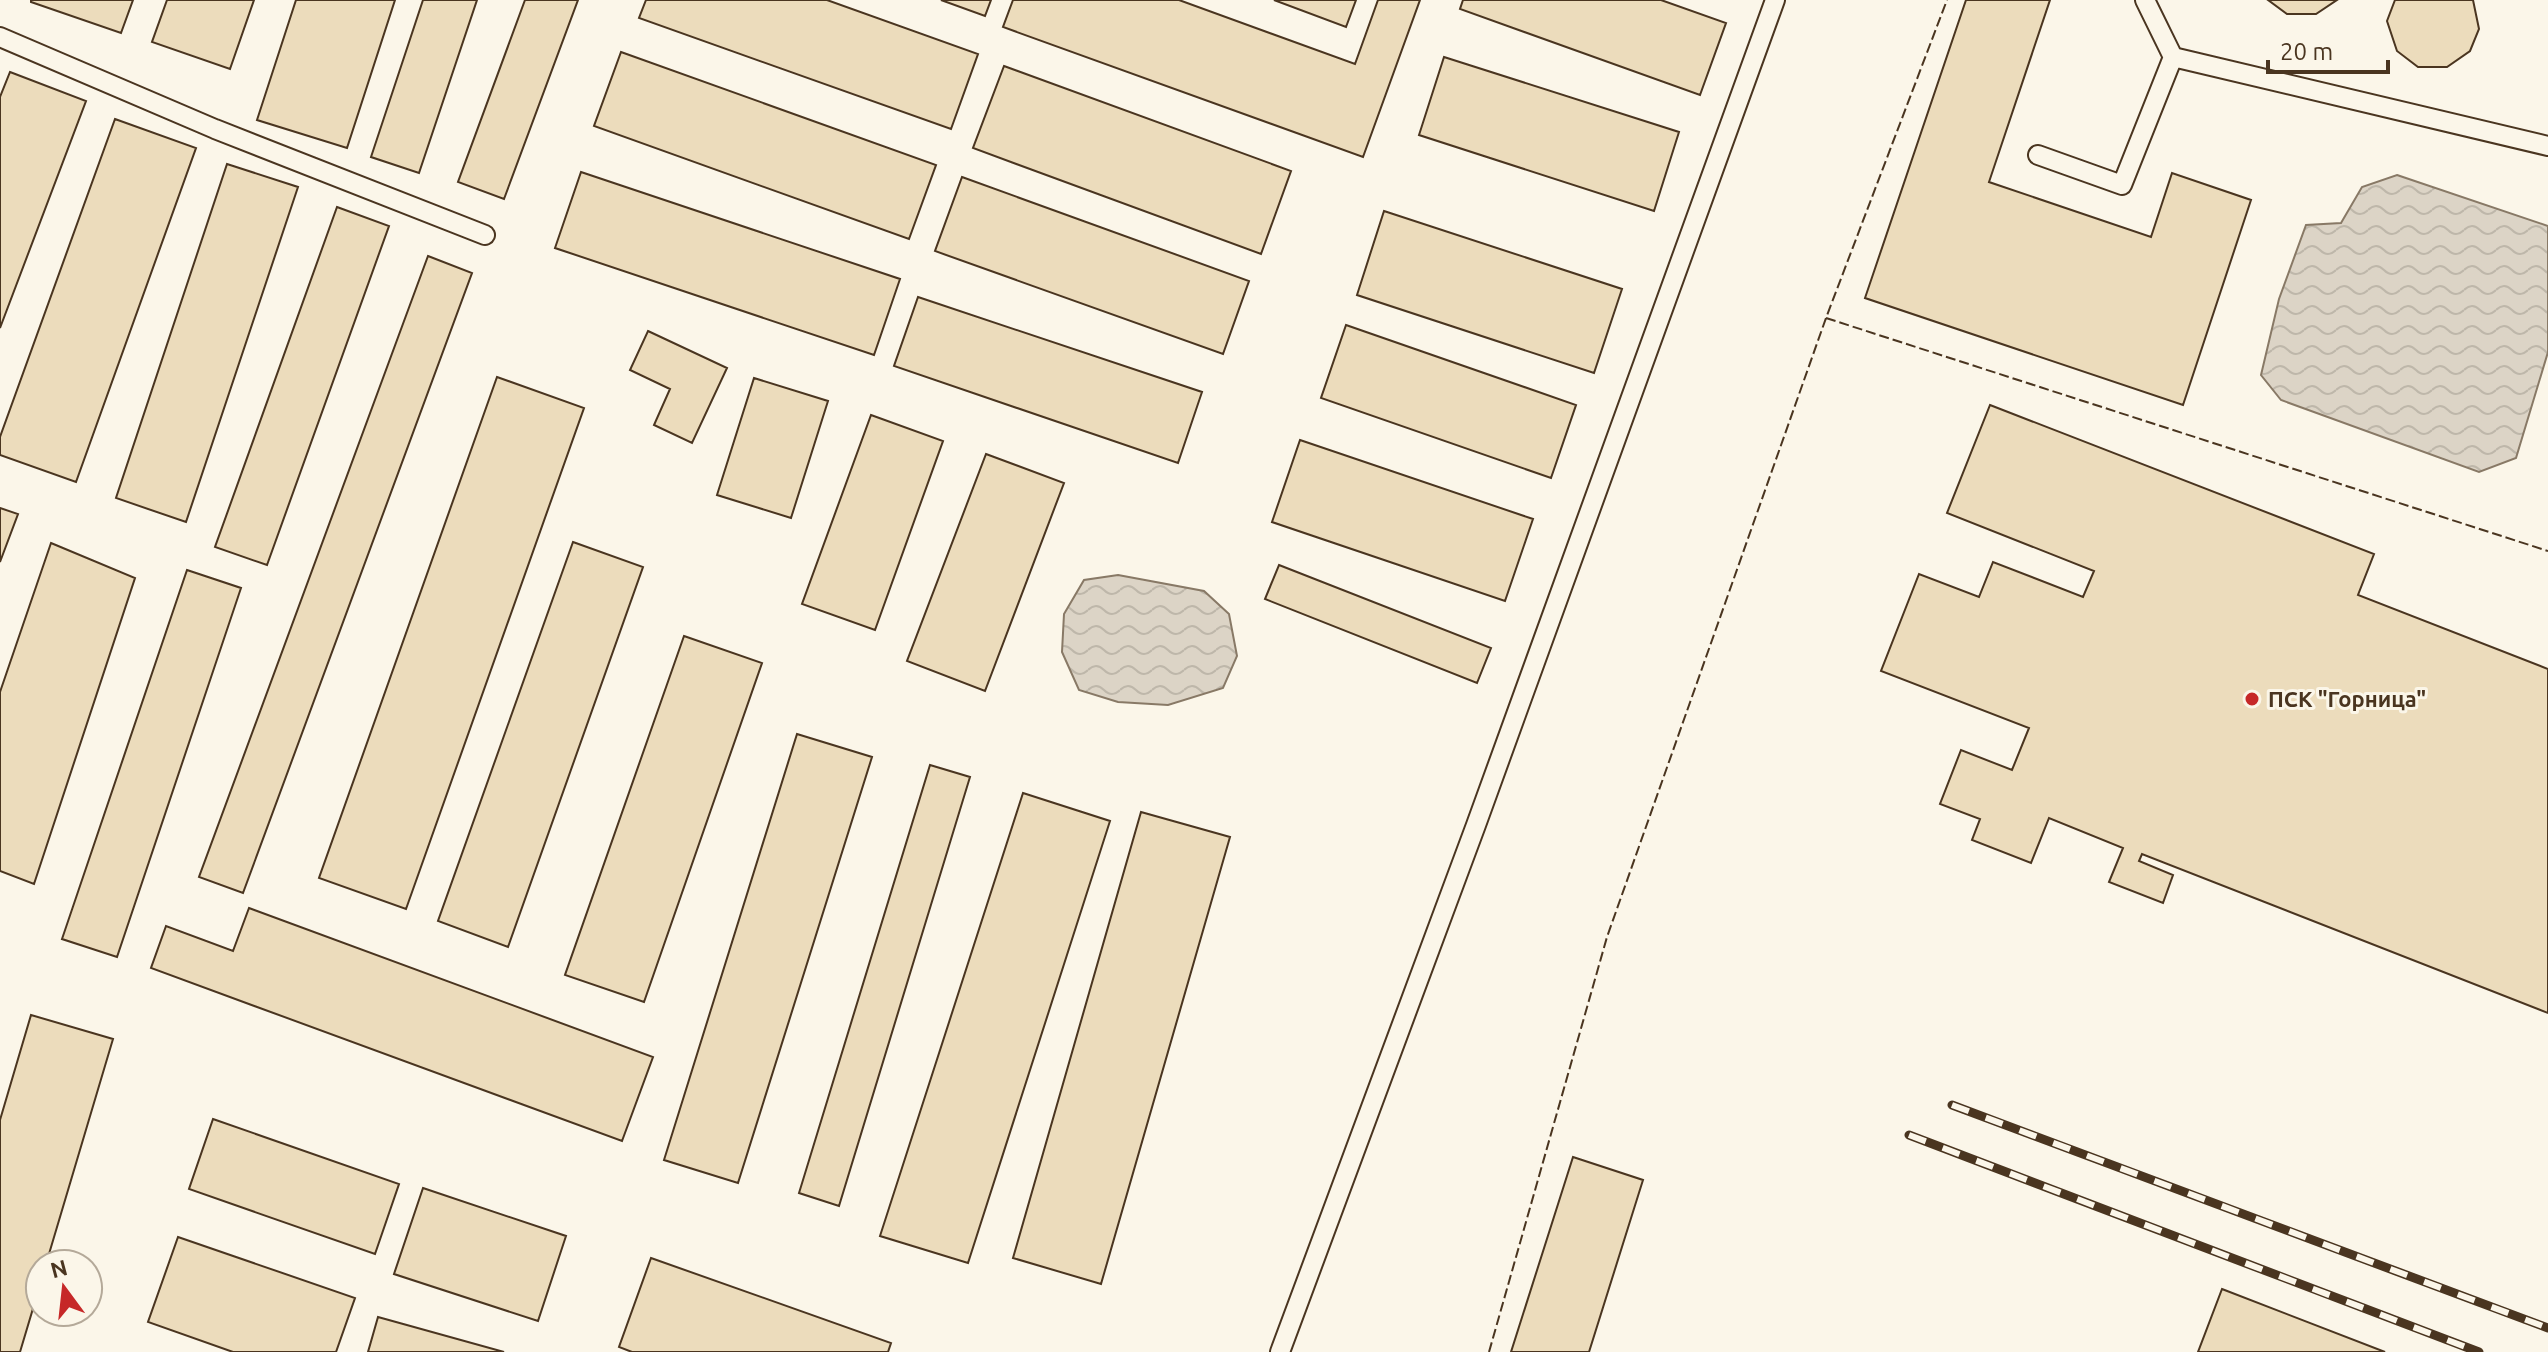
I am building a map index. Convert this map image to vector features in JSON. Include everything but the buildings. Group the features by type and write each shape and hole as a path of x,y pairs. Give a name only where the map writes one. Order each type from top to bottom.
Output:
{"lane":[{"path":"1280,1352 1476,825 1775,0"},
{"path":"2038,155 2122,185 2173,57 2145,0"},
{"path":"0,37 215,129 485,235"},
{"path":"2173,57 2548,146"}],"water":[{"path":"2397,175 2548,226 2548,352 2516,458 2479,472 2281,400 2261,375 2279,299 2306,225 2341,223 2362,187"},
{"path":"1118,575 1204,591 1229,614 1237,656 1223,688 1168,705 1118,702 1079,690 1062,652 1064,614 1084,580"}],"railway":[{"path":"1952,1105 2548,1328"},
{"path":"1909,1135 2479,1352"}],"fence":[{"path":"1489,1352 1607,937 1826,318 1947,0"},
{"path":"1826,318 2548,551"}],"place":[{"name":"ПСК \"Горница\"","path":"2252,699"}]}
